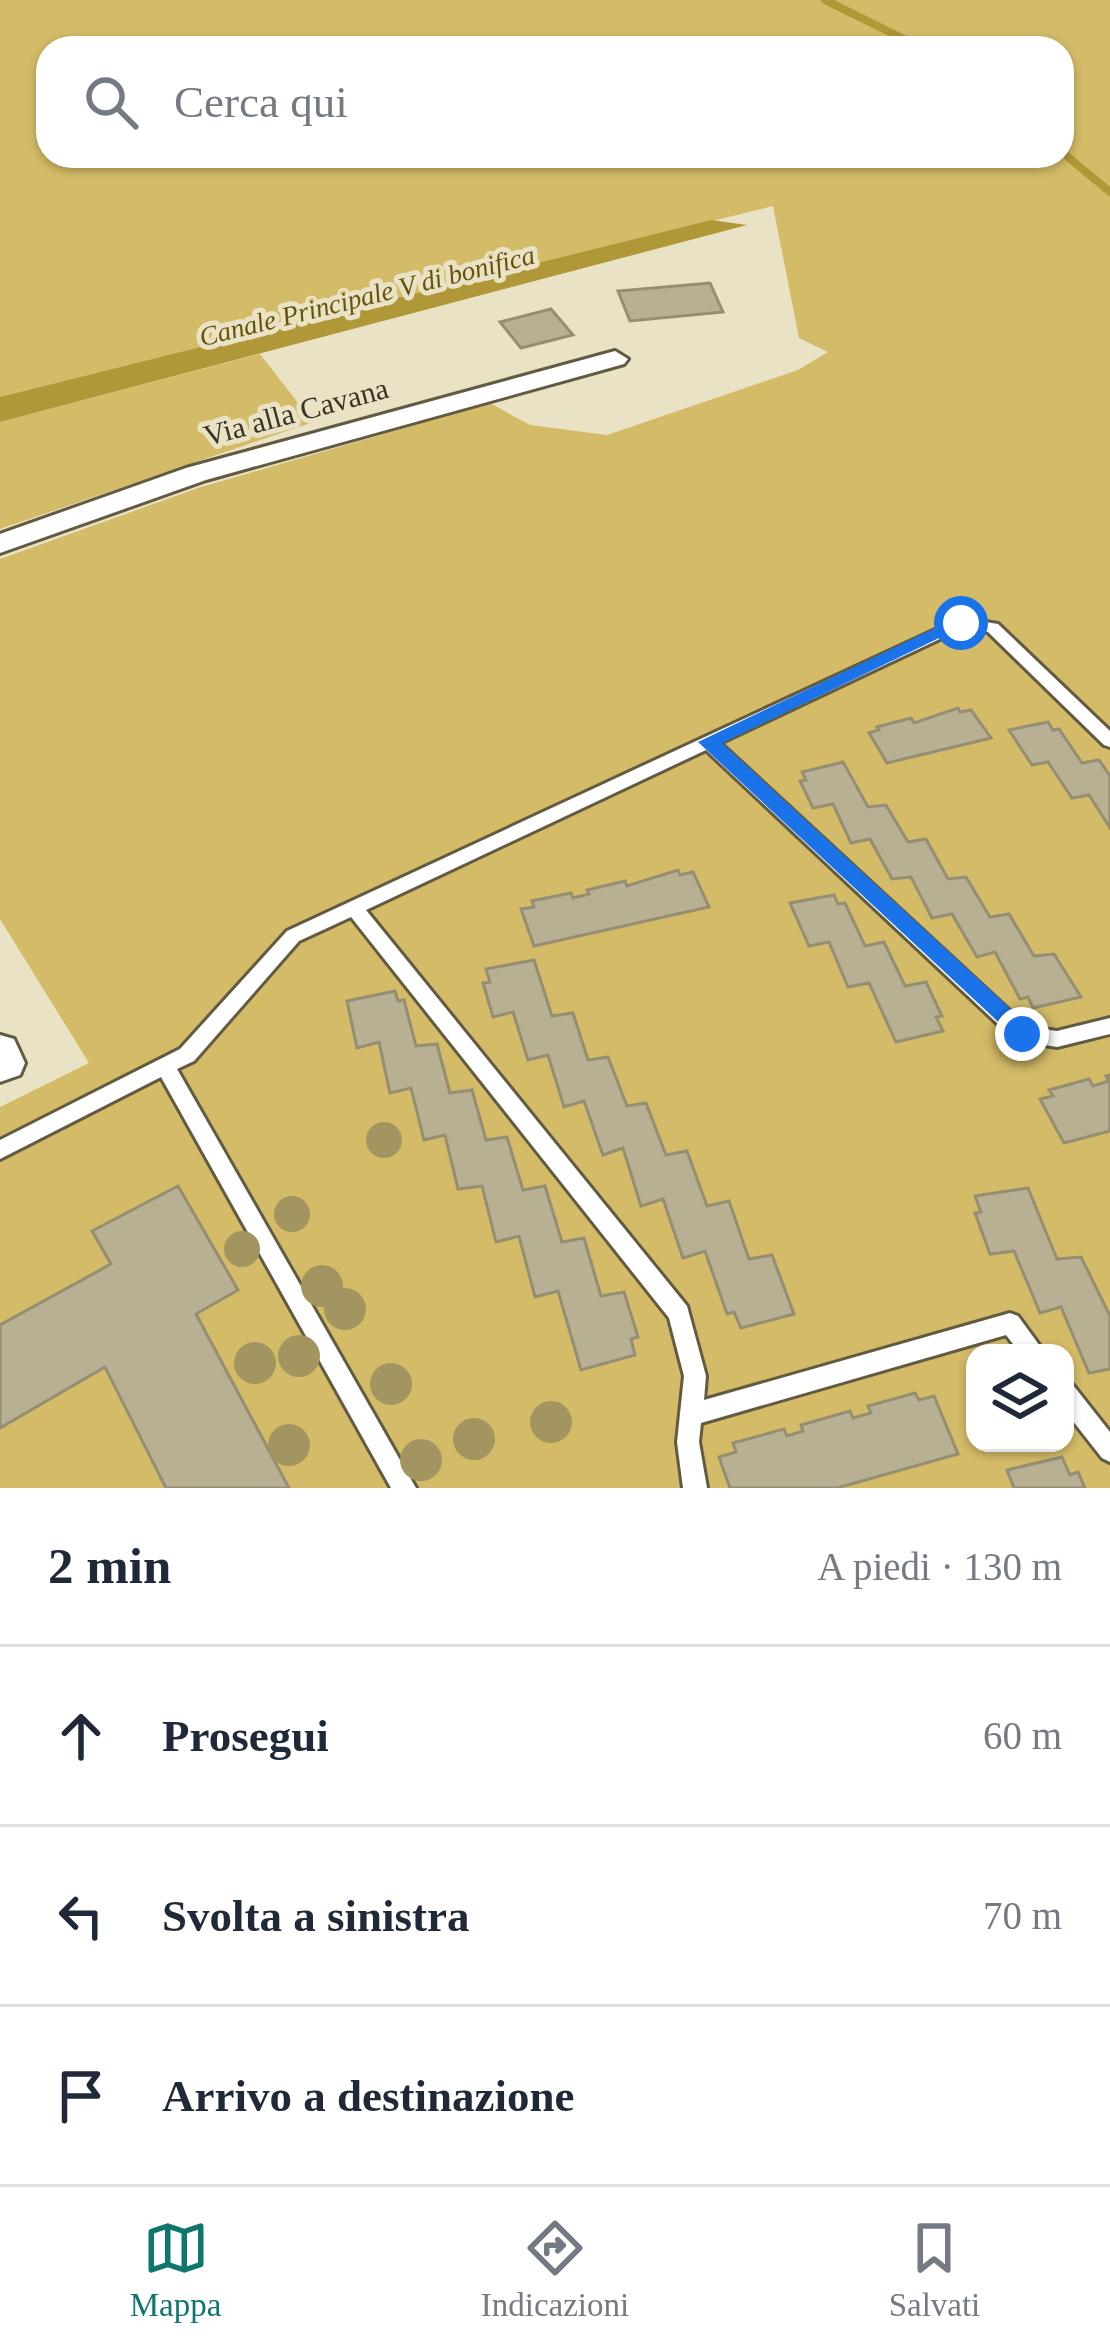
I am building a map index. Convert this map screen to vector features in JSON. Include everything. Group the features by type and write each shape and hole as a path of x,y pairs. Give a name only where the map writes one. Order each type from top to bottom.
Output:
{"street":[{"name":"Via alla Cavana","path":"0,544 196,474 615,359"},
{"path":"0,1051 6,1063 0,1065"}],"lane":[{"path":"0,1150 187,1054 293,936 961,623 993,628 1110,741"},
{"path":"708,742 1022,1034 1057,1039 1110,1026"},
{"path":"354,908 679,1313 695,1376 688,1442 695,1488"},
{"path":"165,1066 404,1488"},
{"path":"691,1415 1010,1323 1027,1344"},
{"path":"1074,1404 1110,1450"}],"shaded area":[{"path":"0,0 1110,0 1110,1488 0,1488 0,1107 89,1063 0,919 0,559 198,488 490,403 530,425 607,435 798,370 828,352 799,338 773,206 0,397"},
{"path":"711,220 747,225 0,422 0,397"},
{"path":"260,354 313,422 0,529 0,422"}],"building":[{"path":"710,283 723,312 630,321 618,291"},
{"path":"551,309 573,335 521,348 500,322"},
{"path":"958,708 960,712 971,710 991,738 887,763 869,733 877,727 911,718 914,723"},
{"path":"1048,722 1053,730 1059,729 1082,763 1099,760 1110,776 1110,828 1089,795 1072,798 1048,762 1032,765 1009,730"},
{"path":"843,762 868,807 886,805 908,842 926,839 948,879 966,877 990,917 1009,914 1034,956 1054,954 1081,997 1033,1008 1028,997 1020,999 995,952 977,957 952,914 932,918 911,877 892,879 870,839 851,843 833,804 813,808 800,781 806,780 802,772"},
{"path":"678,870 680,875 693,872 709,907 534,946 521,909 534,907 532,901 571,893 573,898 589,894 587,890 625,881 627,886"},
{"path":"834,895 838,904 845,903 865,946 884,942 905,986 926,982 942,1016 936,1017 943,1031 896,1042 869,983 848,987 829,942 809,946 790,903"},
{"path":"534,960 552,1016 573,1013 588,1060 608,1057 627,1106 646,1103 666,1155 687,1151 707,1206 729,1201 749,1259 772,1255 794,1314 741,1328 734,1312 727,1314 705,1251 683,1258 663,1199 641,1206 623,1148 603,1155 584,1101 564,1107 548,1055 528,1060 513,1012 493,1017 483,983 490,982 486,969"},
{"path":"395,991 398,1001 404,1000 416,1046 437,1044 450,1093 472,1090 486,1140 507,1137 523,1190 545,1186 562,1242 584,1238 601,1296 624,1292 638,1337 631,1339 635,1355 581,1370 558,1291 535,1297 519,1236 496,1242 482,1186 458,1189 445,1135 424,1140 411,1088 390,1093 379,1042 357,1048 347,1001"},
{"path":"1110,1075 1110,1131 1064,1143 1040,1099 1053,1096 1049,1090 1089,1079 1093,1086 1109,1081 1106,1076"},
{"path":"178,1186 238,1290 196,1314 289,1488 166,1488 105,1367 0,1428 0,1325 111,1264 92,1231"},
{"path":"1028,1188 1057,1259 1081,1257 1110,1316 1110,1369 1089,1373 1061,1307 1040,1313 1014,1251 990,1254 975,1213 981,1212 975,1196"},
{"path":"915,1393 919,1400 934,1396 958,1454 837,1488 730,1488 719,1457 736,1452 733,1443 784,1429 787,1436 803,1431 801,1425 850,1411 853,1418 871,1413 868,1406"},
{"path":"1062,1457 1070,1475 1078,1472 1085,1488 1014,1488 1007,1470"}],"waterway":[{"path":"825,0 898,36"},
{"path":"1074,162 1110,192"}],"route":[{"path":"961,623 708,742 1022,1034"}],"water label":[{"name":"Canale Principale V di bonifica","path":"367,296"}]}
